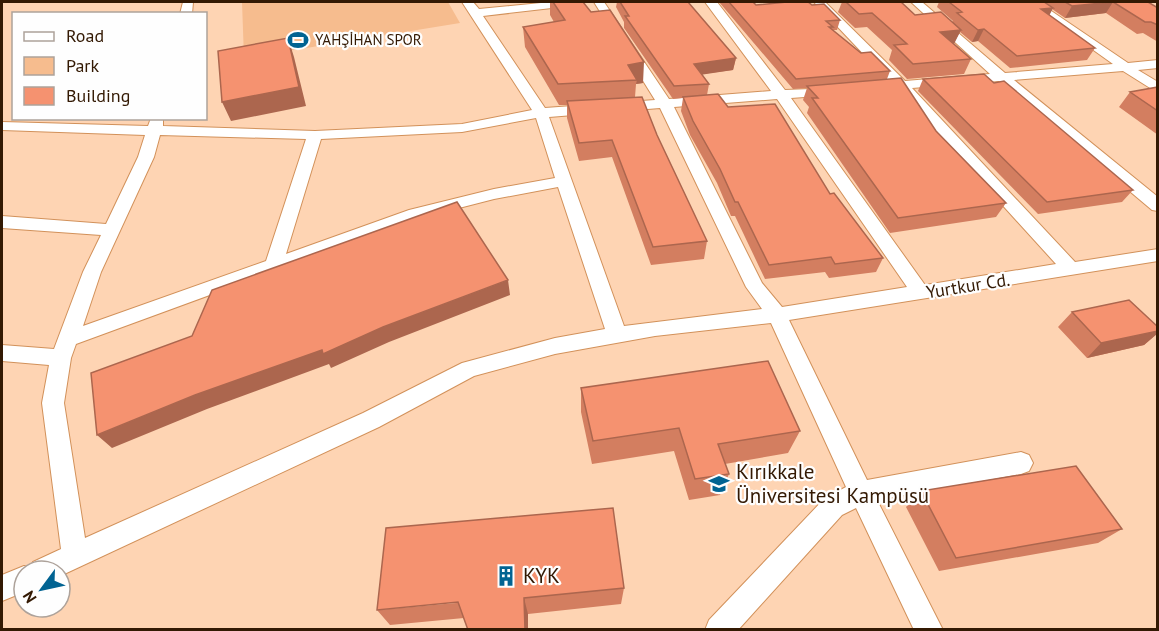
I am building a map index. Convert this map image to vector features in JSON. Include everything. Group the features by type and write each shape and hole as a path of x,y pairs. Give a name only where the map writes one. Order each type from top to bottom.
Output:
{"street":[{"path":"578,2 473,7 541,113 617,335"},
{"path":"598,2 666,105 755,287 777,315 929,630"},
{"path":"711,2 783,96 921,293"},
{"path":"819,2 901,85 1071,269"},
{"path":"916,2 1002,77 1158,206"},
{"path":"1031,2 1158,90"},
{"path":"866,88 1158,64"},
{"path":"2,126 156,125 315,135 462,128 541,113 842,90"},
{"path":"75,556 53,403 65,349 92,272 146,157 156,125"},
{"path":"273,264 315,135"},
{"path":"2,353 65,349 273,264 415,214 494,194 564,181"},
{"path":"2,222 111,230"},
{"name":"Yurtkur Cd.","path":"68,559 371,420 469,369 555,346 655,328 777,315 1158,255"},
{"path":"719,630 833,507 861,492 1022,464"}],"green space":[{"name":"YAHŞİHAN SPOR","path":"242,2 448,2 460,23 244,58"}],"building":[{"path":"553,2 583,2 591,12 610,10 644,62 628,65 637,80 558,84 523,27 565,20"},
{"path":"620,2 688,2 736,58 694,64 709,84 674,86 625,16 629,16"},
{"path":"729,2 753,2 756,5 787,2 824,4 840,20 826,21 833,27 829,27 861,53 871,52 890,71 796,79"},
{"path":"846,2 901,2 915,15 941,12 961,30 940,32 971,59 913,64 894,45 907,44 872,13 859,14"},
{"path":"949,2 1044,2 1053,8 1041,9 1095,48 1017,56 984,29 978,30 957,13 962,12"},
{"path":"1065,2 1112,2 1072,6"},
{"path":"1113,2 1148,2 1158,8 1158,25 1145,22"},
{"path":"288,38 299,87 222,102 218,51"},
{"path":"984,74 994,83 1004,81 1133,190 1047,202 923,79"},
{"path":"901,78 936,131 1006,203 898,218 812,98 818,98 807,86"},
{"path":"1158,87 1158,111 1130,92"},
{"path":"718,94 728,107 775,104 830,194 834,193 883,258 835,264 831,257 769,265 738,202 735,202 720,169 693,121 683,97"},
{"path":"642,97 657,135 707,241 653,247 612,140 579,143 567,101"},
{"path":"457,202 508,280 383,327 323,354 322,350 195,395 97,435 91,373 192,336 212,290"},
{"path":"1129,300 1158,327 1158,331 1101,343 1072,312"},
{"path":"768,361 800,431 718,444 729,474 695,479 679,428 593,441 581,388"},
{"path":"1076,466 1122,529 956,558 921,491"},
{"name":"KYK","path":"613,508 624,588 524,598 525,630 468,630 458,602 377,610 386,528"}],"place":[{"name":"YAHŞİHAN SPOR","path":"298,40"},
{"name":"Kırıkkale Üniversitesi Kampüsü","path":"719,484"},
{"name":"KYK","path":"506,576"}]}
